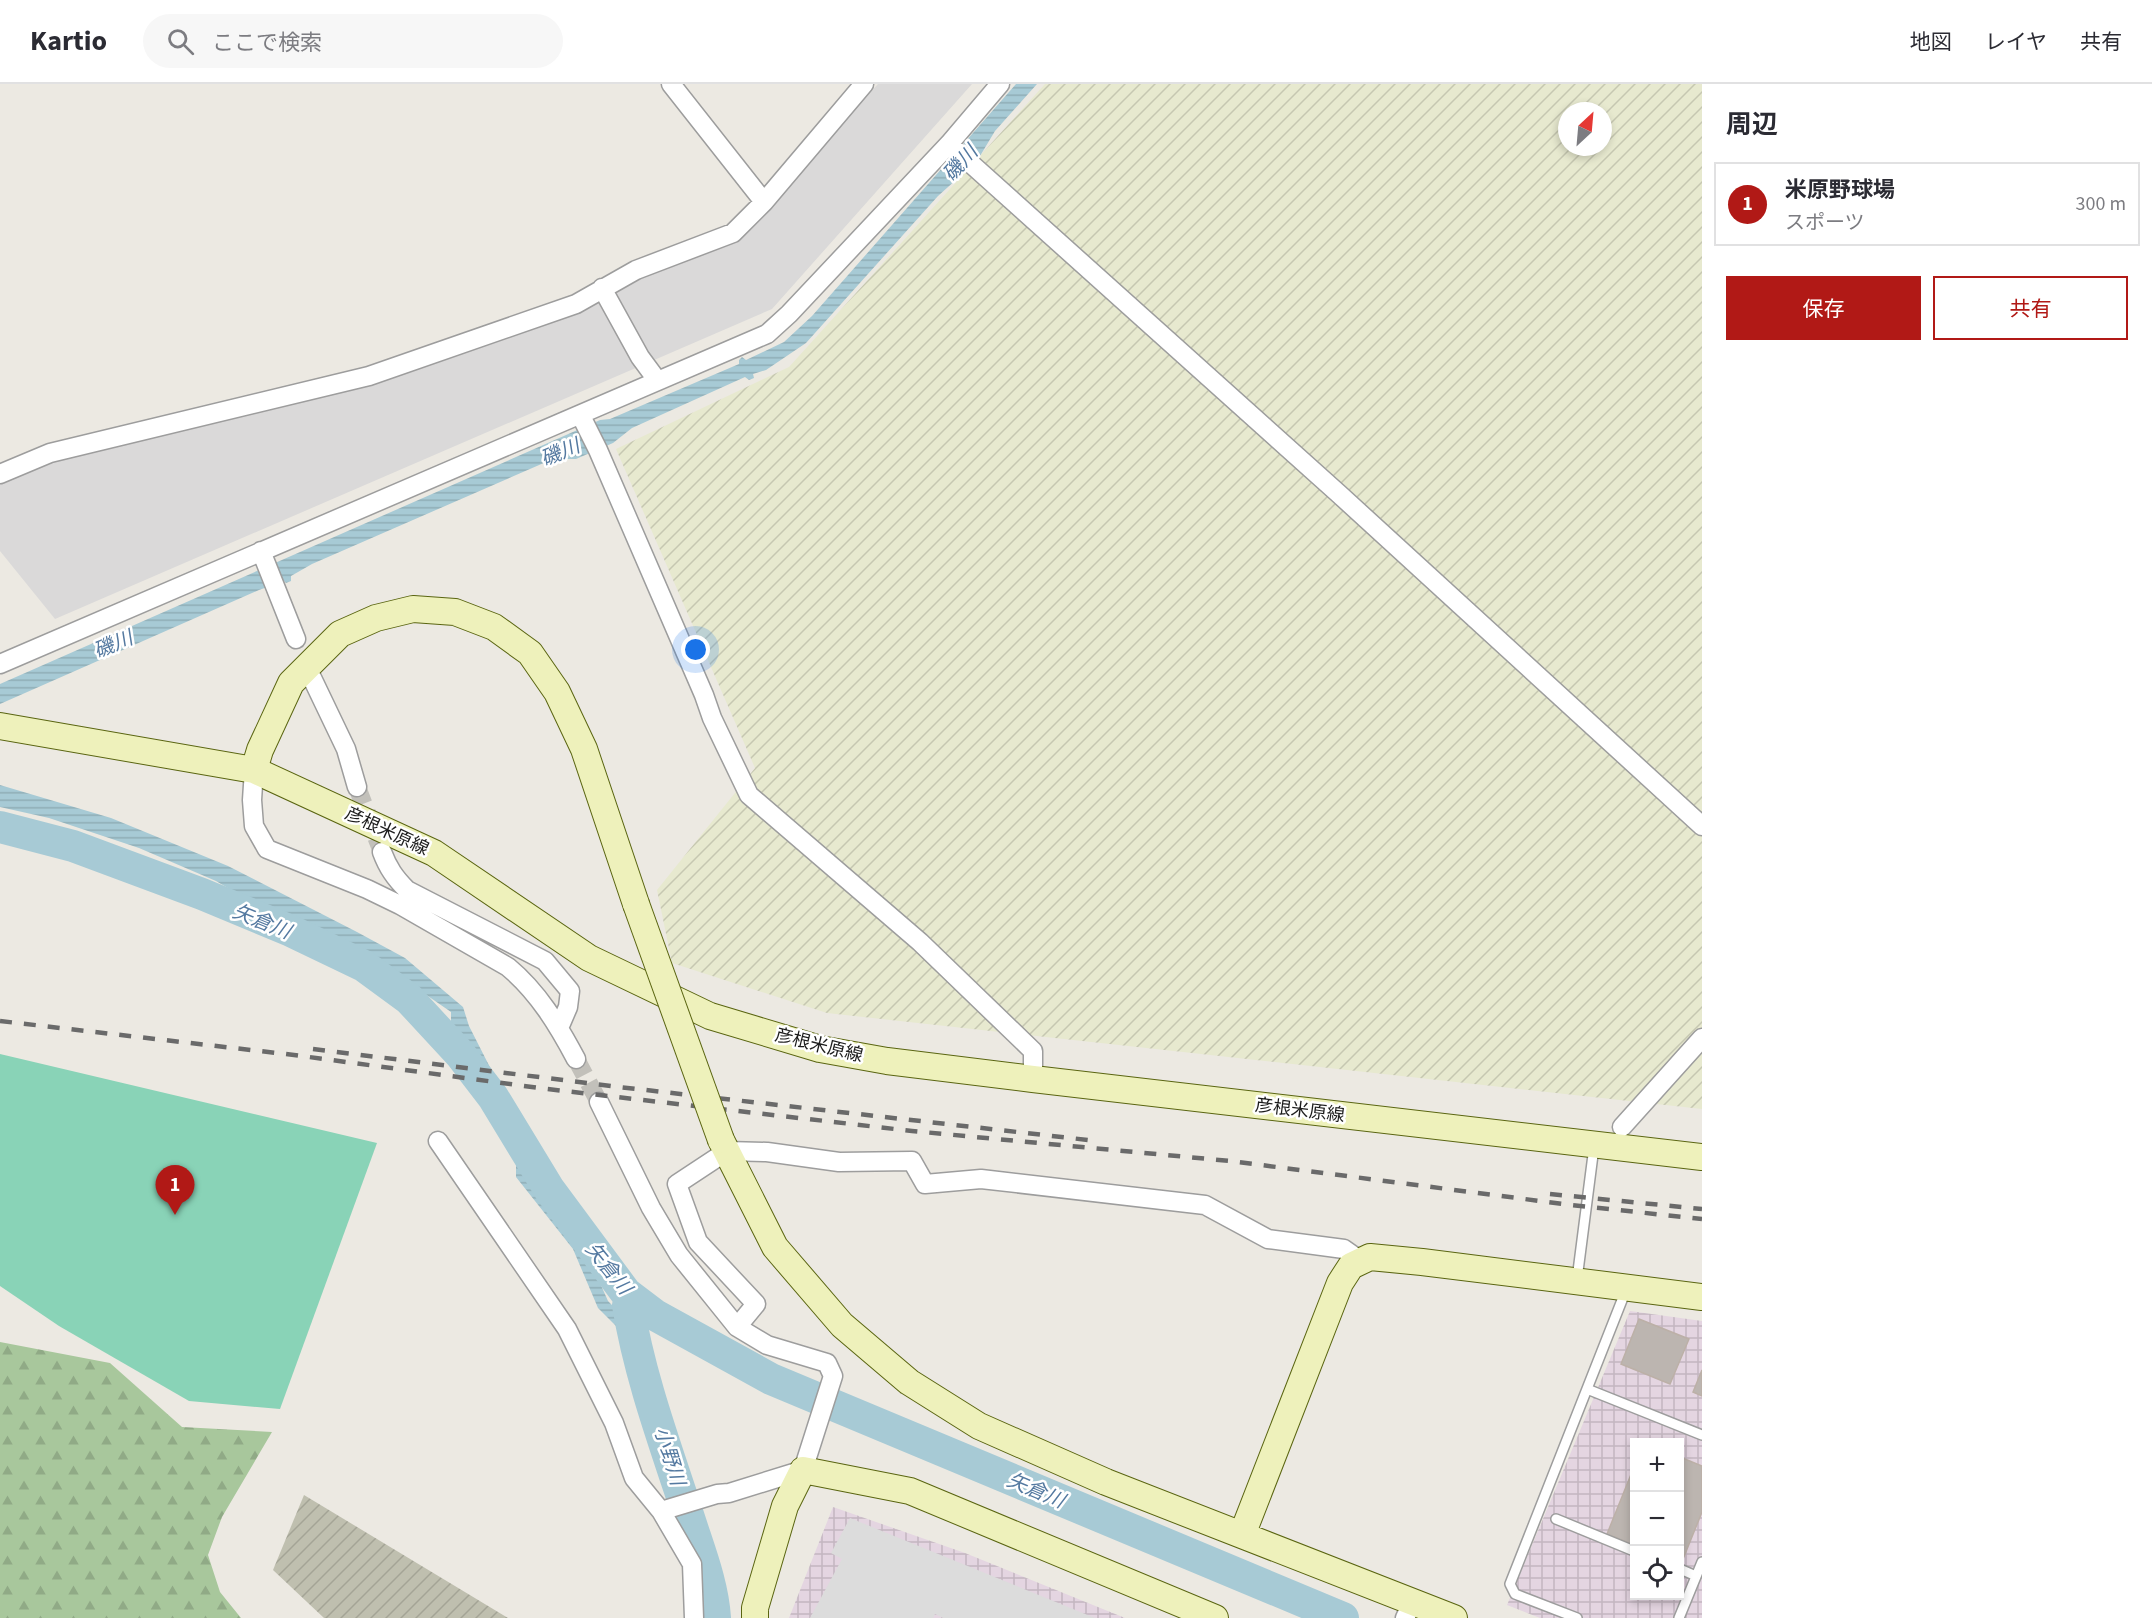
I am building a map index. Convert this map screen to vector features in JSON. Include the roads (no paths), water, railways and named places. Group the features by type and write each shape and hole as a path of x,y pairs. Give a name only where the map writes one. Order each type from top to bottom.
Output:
{"street":[{"path":"671,84 764,202"},
{"path":"0,474 50,453 369,376 576,304 636,270 733,232 764,202 864,84"},
{"path":"0,664 264,556 583,419 657,380 767,334 951,146 1000,84"},
{"path":"951,146 1702,826"},
{"path":"602,288 640,357 657,380"},
{"path":"583,419 704,694 712,718 749,795 920,942 1033,1051 1033,1079"},
{"path":"264,556 296,639"},
{"path":"576,1059 559,1028 524,980 508,967 400,905 367,889 267,849 254,826 252,800 260,750 291,683 340,634 376,618 413,609 455,612 494,627 530,653 557,692 584,749 636,904 724,1146 775,1247 842,1325 909,1382 979,1426 1106,1482 1242,1535 1409,1610 1454,1618"},
{"path":"312,678 346,749 357,787"},
{"name":"彦根米原線","path":"0,726 255,770 434,853 589,958 710,1016 820,1049 887,1061 1033,1079 1702,1157"},
{"path":"382,852 388,867 407,890 545,961 570,991 568,1007 559,1028"},
{"path":"1622,1127 1702,1038"},
{"path":"599,1102 651,1208 679,1255 737,1327 767,1345 827,1364 833,1376 803,1470 785,1506 755,1608 755,1618"},
{"path":"438,1141 567,1329 614,1423 634,1478 661,1511 692,1564 694,1618"},
{"path":"737,1327 756,1304 698,1242 677,1184 724,1146 839,1162 912,1161 925,1184 981,1179 1205,1205 1268,1239 1344,1249 1361,1261"},
{"path":"1242,1535 1340,1283 1351,1266 1370,1257 1702,1297"},
{"path":"661,1511 803,1470 910,1491 1215,1618"}],"lane":[{"path":"1577,1282 1595,1145"},
{"path":"1577,1618 1515,1594 1510,1584 1627,1288"},
{"path":"1587,1389 1702,1435"},
{"path":"1556,1519 1630,1549"},
{"path":"1679,1618 1702,1562"},
{"path":"1684,1571 1696,1576"}],"water":[{"name":"磯川","path":"1016,84 1037,84 995,131 977,161 938,196 806,343 766,370 753,374 754,378 749,380 745,377 632,428 613,443 576,459 553,459 312,564 291,576 291,581 286,583 284,581 259,590 0,704 0,684 600,420 610,419 739,364 742,357 746,360 784,342 812,316"},
{"path":"0,785 111,818 228,866 405,958 463,1007 469,1026 533,1152 537,1178 585,1243 608,1301 645,1339 642,1352 598,1308 573,1249 516,1177 516,1157 502,1136 499,1114 451,1036 451,1012 396,974 306,923 270,913 216,881 139,848 49,818 0,807"}],"waterway":[{"name":"矢倉川","path":"0,827 73,846 202,894 291,931 364,966 409,999 460,1054 493,1097 549,1189 626,1293 655,1315 771,1379 1343,1618"},
{"name":"小野川","path":"628,1305 647,1387 706,1569 715,1618"}],"tunnel":[{"path":"357,787 382,852"},
{"path":"576,1059 599,1102"}],"railway":[{"path":"0,1021 294,1055 547,1089 912,1131 1230,1161 1571,1205 1702,1219"},
{"path":"313,1049 619,1087 1088,1140"},
{"path":"1550,1194 1702,1209"}],"place":[{"name":"米原野球場","path":"175,1215"}]}
